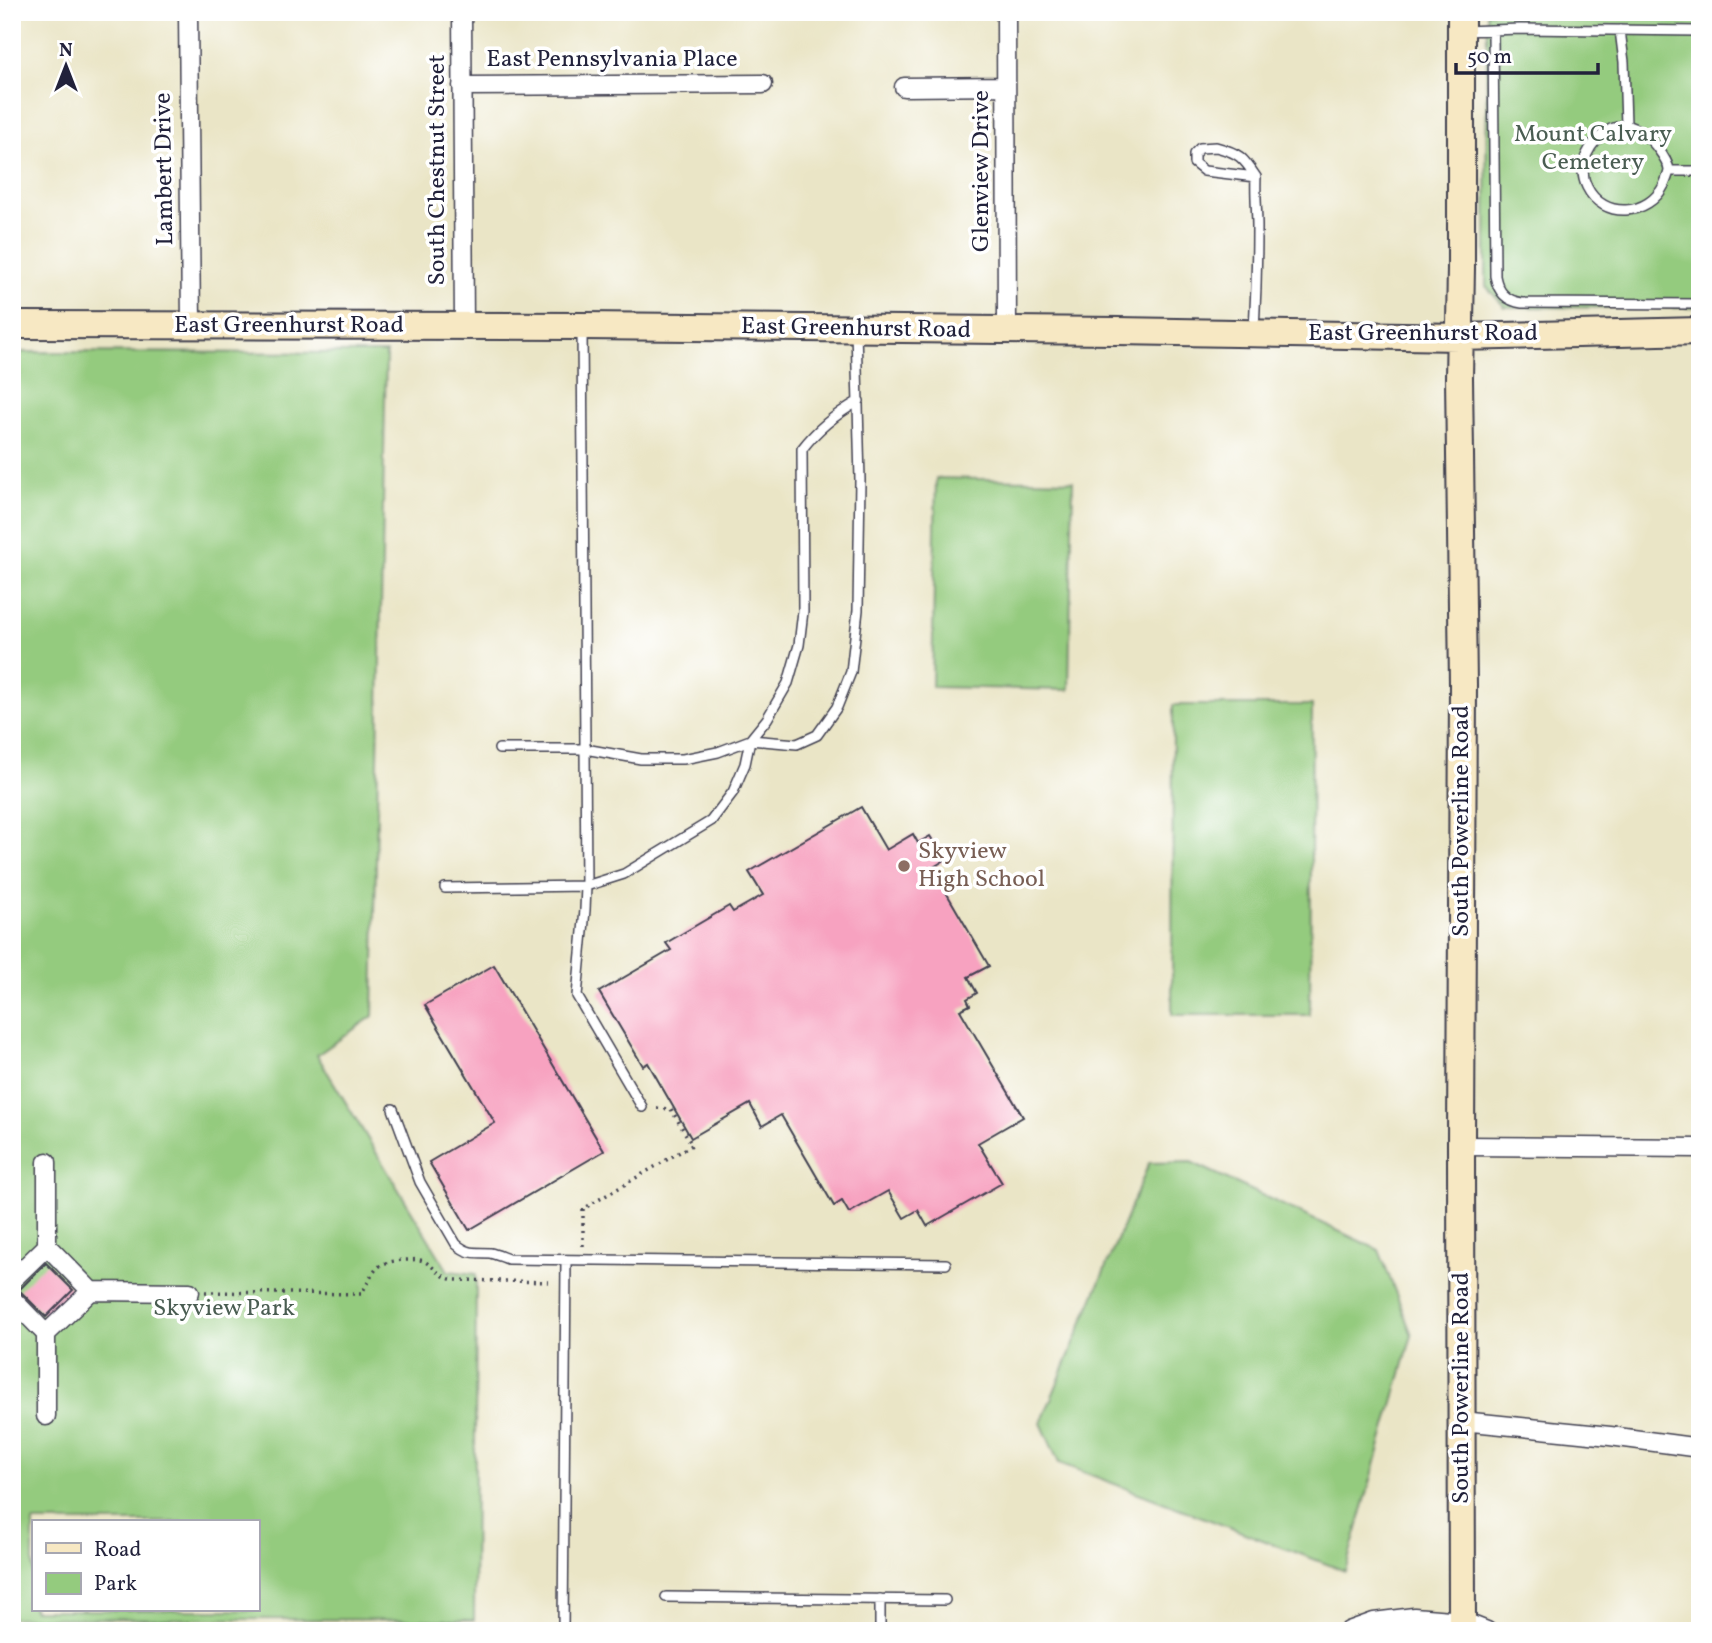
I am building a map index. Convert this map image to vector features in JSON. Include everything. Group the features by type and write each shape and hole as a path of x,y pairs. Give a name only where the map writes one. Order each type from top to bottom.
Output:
{"main road":[{"name":"South Powerline Road","path":"1461,21 1459,337 1463,684 1462,1626"},
{"name":"East Greenhurst Road","path":"12,325 582,326 1459,337 1700,331"}],"street":[{"name":"Lambert Drive","path":"188,12 191,325"},
{"name":"South Chestnut Street","path":"462,12 464,327"},
{"name":"Glenview Drive","path":"1006,12 1007,330"},
{"name":"East Pennsylvania Place","path":"462,86 763,84"},
{"path":"904,87 1006,86"},
{"path":"1461,1146 1700,1148"},
{"path":"47,1163 47,1246 91,1291"},
{"path":"12,1280 47,1246"},
{"path":"46,1334 91,1291 190,1292"},
{"path":"12,1299 46,1334 46,1416"},
{"path":"1462,1421 1700,1448"},
{"path":"1349,1631 1374,1622 1415,1617 1487,1631"}],"lane":[{"path":"1461,21 1493,30 1700,30"},
{"path":"1493,30 1495,276 1497,287 1503,295 1511,301 1521,303 1700,304"},
{"path":"1620,30 1626,125"},
{"path":"1626,125 1638,129 1651,139 1666,160 1669,171 1655,198 1632,211 1618,211 1594,198 1583,173 1584,159 1590,146 1600,136 1626,125"},
{"path":"1254,333 1257,284 1256,177 1246,162 1233,151 1208,147 1200,148 1194,155 1194,163 1204,171 1256,177"},
{"path":"1669,171 1700,171"},
{"path":"582,326 586,886 577,996 642,1107"},
{"path":"499,749 585,749 641,760 683,760 718,752 750,740 797,744 817,735 837,708 851,671 858,610 860,480 856,329"},
{"path":"445,888 586,886 624,874 711,821 733,792 746,765 750,740 767,719 788,683 799,645 803,611 802,449 836,414 859,401"},
{"path":"393,1109 420,1182 456,1244 471,1253 493,1254 508,1259 946,1264"},
{"path":"563,1631 565,1259"},
{"path":"666,1597 945,1600"},
{"path":"880,1599 880,1631"}],"path":[{"path":"584,1259 583,1209 692,1145 671,1109 642,1107"},
{"path":"190,1292 361,1294 383,1263 417,1259 447,1279 565,1283"}],"green space":[{"name":"Mount Calvary Cemetery","path":"1487,12 1700,12 1700,308 1505,307 1486,286"},
{"name":"Skyview Park","path":"12,352 386,353 373,1016 317,1055 448,1271 476,1274 474,1620 12,1618"},
{"path":"936,478 1073,481 1069,690 932,687"},
{"path":"1173,705 1312,705 1310,1015 1172,1015"},
{"path":"1191,1162 1379,1250 1412,1335 1345,1571 1059,1463 1041,1423 1149,1163"}],"building":[{"path":"861,807 886,850 913,834 918,843 930,836 945,860 932,868 989,966 968,977 977,993 967,999 970,1005 960,1010 1023,1117 978,1143 1002,1183 927,1226 918,1210 904,1218 888,1191 849,1213 842,1201 834,1206 781,1115 762,1126 750,1104 691,1138 648,1063 643,1066 599,992 671,950 666,943 729,906 733,912 763,895 749,872"},
{"path":"494,965 604,1151 469,1230 429,1162 495,1123 425,1005"},
{"path":"46,1263 73,1290 46,1317 19,1290"}],"place":[{"name":"Skyview High School","path":"904,866"}]}
